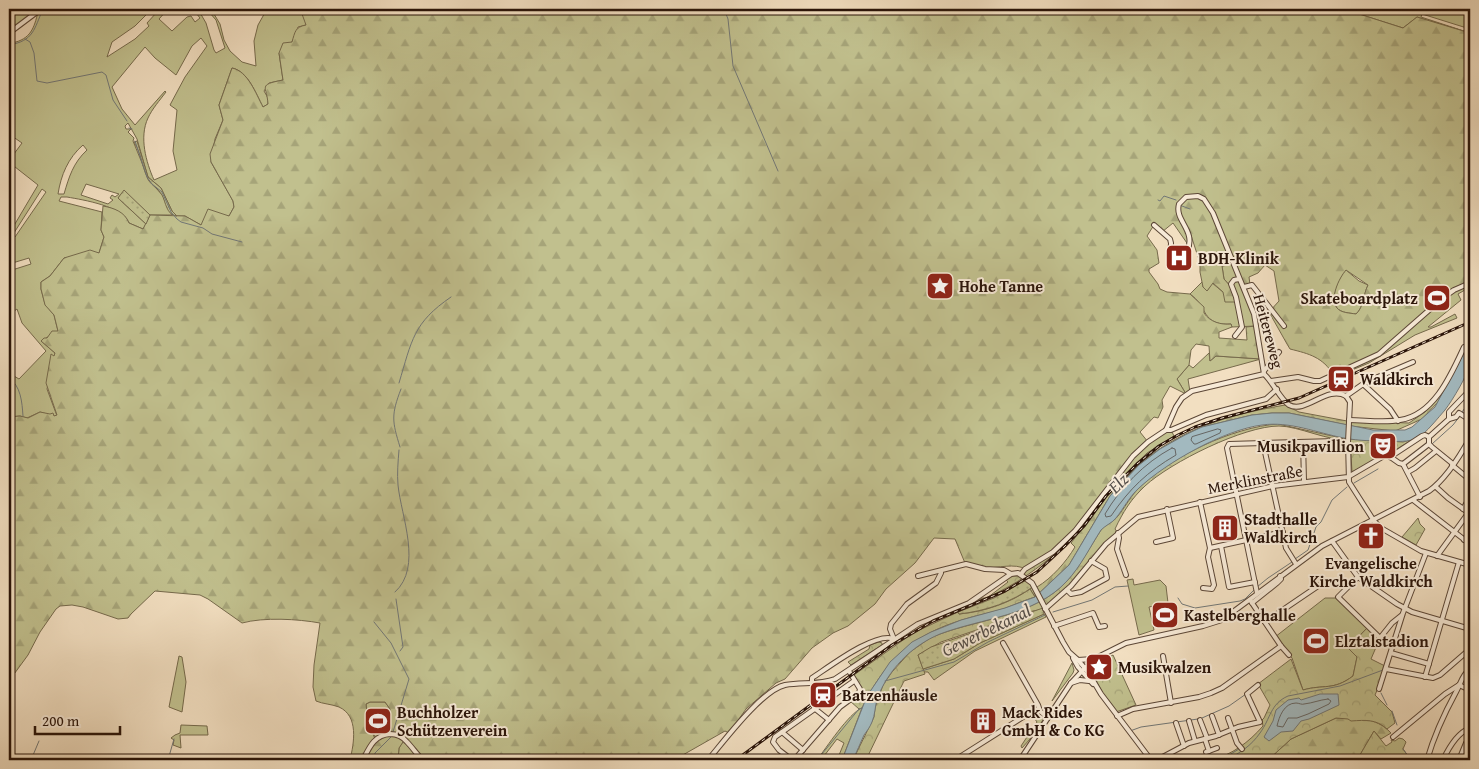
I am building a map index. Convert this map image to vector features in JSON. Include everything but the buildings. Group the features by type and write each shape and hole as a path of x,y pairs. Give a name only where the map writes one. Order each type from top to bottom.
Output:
{"street":[{"path":"9,33 41,9"},
{"name":"Heitereweg","path":"1154,225 1172,243 1170,263 1180,263 1185,257 1190,243 1190,235 1178,212 1179,204 1186,197 1198,196 1204,199 1214,213 1254,314 1264,373 1288,404 1298,406 1338,392 1346,396"},
{"path":"1235,336 1242,327 1232,284 1234,280 1239,279"},
{"path":"1271,381 1298,377 1314,382 1320,381 1367,360 1388,348 1444,297 1470,283"},
{"name":"Heitereweg","path":"1244,287 1252,285 1284,326"},
{"path":"1349,420 1398,421 1417,414 1431,403 1447,382 1464,347"},
{"path":"1166,430 1176,407 1186,394 1264,373 1279,352"},
{"path":"1413,362 1364,384 1346,396 1350,401 1348,477 1374,521 1381,528 1426,553 1470,566"},
{"path":"1364,384 1394,412 1398,421"},
{"path":"708,760 749,711 770,692 785,686 833,680 918,624 969,604 1011,574 1022,572 1053,552 1069,537 1098,503 1134,456 1148,442 1166,430 1171,430 1206,415 1266,399 1277,389"},
{"path":"1449,419 1449,412 1470,390"},
{"path":"1470,420 1461,414 1449,419 1429,438 1429,444 1470,480"},
{"path":"1348,477 1384,456 1390,456 1422,436 1427,435 1429,438"},
{"path":"1220,546 1229,587 1256,587 1280,576 1295,562 1332,541 1374,521 1436,487 1468,446 1470,438"},
{"path":"1251,601 1256,587 1227,448 1229,444 1348,440"},
{"path":"1303,442 1304,481"},
{"path":"1262,443 1286,548 1295,562"},
{"path":"1400,464 1429,444"},
{"path":"1408,473 1436,451"},
{"path":"1390,456 1408,473 1420,496"},
{"name":"Merklinstraße","path":"1044,607 1067,590 1106,544 1138,517 1273,486 1348,477"},
{"path":"1436,487 1470,513 1437,556"},
{"path":"1463,509 1470,497"},
{"path":"1413,500 1470,544"},
{"path":"1200,502 1210,548 1208,557 1214,588 1203,588"},
{"path":"1156,542 1173,538 1167,509"},
{"path":"1210,548 1283,532"},
{"path":"1464,540 1470,532"},
{"path":"1118,533 1120,538 1117,549 1126,575"},
{"path":"1332,541 1358,577 1404,611 1470,629"},
{"path":"1379,689 1404,611 1426,553"},
{"path":"1067,590 1071,594 1081,592 1107,578 1105,569 1091,561"},
{"path":"1425,677 1459,562"},
{"path":"918,576 966,564 986,569 1004,570 1011,574"},
{"path":"894,639 890,629 891,624 907,604 936,584 941,570"},
{"path":"1022,572 1034,588 1072,656 1150,760"},
{"path":"1020,760 1072,683 1083,669 1095,659 1126,644 1219,621 1277,583 1281,579 1280,576"},
{"path":"1358,577 1338,597 1379,639 1404,611"},
{"path":"1265,622 1321,584"},
{"path":"1251,601 1289,655"},
{"path":"1054,626 1092,613 1099,628 1105,626"},
{"path":"812,683 812,678 857,649 885,637 894,639"},
{"path":"1003,643 1038,705 1040,712"},
{"path":"1117,716 1133,709 1199,698 1222,688 1281,646"},
{"path":"1386,670 1433,678 1440,675 1470,649"},
{"path":"1391,653 1429,664"},
{"path":"1072,656 1078,660 1089,681"},
{"path":"1163,656 1171,703"},
{"path":"1078,660 1095,659"},
{"path":"1427,760 1442,718 1462,677 1470,669"},
{"path":"849,671 860,689 859,693 840,707 792,760 779,750 773,739 854,681"},
{"path":"1072,683 1080,680 1089,681 1095,685"},
{"path":"1156,760 1196,741 1219,735 1231,729 1260,722 1247,694 1258,685"},
{"path":"1459,685 1470,690"},
{"path":"1393,737 1445,694 1459,685"},
{"path":"814,708 829,720"},
{"path":"955,760 1031,712 1040,712 1048,718"},
{"path":"1212,716 1219,735"},
{"path":"1228,718 1231,729 1242,749"},
{"path":"1200,720 1208,752 1217,748"},
{"path":"1189,722 1196,741"},
{"path":"1176,723 1184,746"},
{"path":"1443,760 1456,738 1470,728"},
{"path":"782,732 803,750"},
{"path":"363,760 379,736 392,734 398,734 407,741 423,760"},
{"path":"1460,760 1466,742 1470,738"}],"green space":[{"path":"9,9 152,9 135,26 112,42 107,57 135,39 149,26 147,23 157,12 154,9 168,9 159,19 172,31 187,17 191,16 195,22 200,18 196,13 199,11 206,23 216,53 225,48 216,20 209,12 211,9 220,24 224,40 230,51 242,62 256,66 254,41 258,25 267,9 316,9 306,11 306,25 298,27 292,42 279,53 283,80 269,83 264,91 268,98 268,104 263,107 247,78 238,70 232,68 219,105 223,120 215,139 211,162 233,201 234,207 229,216 201,225 185,216 177,216 172,211 161,188 148,177 137,139 128,123 125,126 126,129 131,129 128,132 134,138 133,141 149,180 163,196 172,215 150,215 124,191 118,198 146,224 143,229 129,223 119,212 111,208 83,200 61,197 59,201 102,212 101,230 104,237 99,253 64,258 50,276 41,282 45,304 54,315 58,331 41,341 55,353 47,389 57,416 40,412 27,418 20,416 9,417 9,373 19,379 46,351 22,323 17,309 9,315 9,271 31,264 29,258 9,264 9,234 38,185 10,163 9,165 9,157 11,158 22,143 9,134","holes":["38,12 28,36 12,43 9,34 21,27","201,38 207,46 185,77 170,105 177,110 173,151 177,170 154,180 146,157 145,125 166,92 135,125 122,109 112,87 145,47 176,75 192,46","83,145 87,150 75,165 64,194 58,194 66,167","86,184 119,194 115,197 112,195 110,198 113,200 108,204 81,195","42,189 46,192 15,237 12,236"]},
{"path":"316,9 1354,9 1356,13 1403,28 1417,17 1470,33 1470,282 1449,292 1446,288 1426,304 1428,308 1379,354 1334,375 1320,360 1290,349 1287,344 1269,312 1279,301 1274,271 1265,265 1258,273 1249,277 1250,285 1244,287 1234,264 1222,266 1224,279 1231,287 1235,302 1225,302 1223,292 1213,283 1207,291 1203,287 1200,263 1189,229 1189,246 1173,223 1162,232 1154,225 1147,236 1157,250 1159,263 1149,269 1149,272 1160,289 1167,292 1190,294 1204,307 1204,313 1209,319 1223,324 1231,324 1232,327 1219,332 1219,338 1247,340 1246,327 1256,326 1261,359 1216,356 1210,361 1209,346 1196,344 1191,350 1189,365 1177,379 1186,394 1170,386 1162,400 1163,407 1158,418 1154,417 1140,432 1148,442 1075,531 1053,552 1025,569 1012,566 985,568 965,563 955,539 934,538 915,563 886,589 875,604 848,626 833,633 812,648 785,679 776,683 746,709 729,733 725,731 674,760 424,760 405,739 399,748 398,760 350,760 354,738 350,717 339,707 316,701 313,687 314,665 320,623 281,619 242,623 200,595 155,591 128,618 118,619 83,607 72,605 60,606 40,632 28,655 9,681 9,417 20,416 28,418 40,412 53,413 54,416 57,415 46,383 51,354 54,356 55,353 41,341 47,338 52,331 58,331 54,315 45,305 41,282 50,276 64,258 90,250 99,253 104,237 101,230 103,206 119,211 129,223 143,229 150,215 185,216 201,225 208,209 229,216 234,207 233,201 211,162 210,154 223,120 219,105 232,68 238,70 247,78 263,107 268,104 265,87 270,83 283,80 279,53 283,43 292,42 298,29 306,25 302,14","holes":["1346,270 1368,285 1361,308 1356,314 1341,311 1335,304 1334,294","370,702 385,702 390,709 390,718 387,722 391,731 390,735 375,739 368,722 366,704"]},
{"path":"1354,9 1470,9 1470,29 1422,14 1421,17 1470,33 1417,17 1403,28 1356,13"},
{"path":"137,141 148,177 161,188 172,211 177,216 168,211 162,195 148,179 134,142"},
{"path":"124,190 150,215 146,224 118,198"},
{"path":"1234,264 1244,287 1256,326 1232,327 1231,324 1214,322 1190,294 1203,281 1203,287 1207,291 1212,283 1223,292 1231,287 1224,279 1222,266"},
{"path":"1346,270 1359,281 1368,285 1361,308 1356,314 1341,311 1335,304 1334,293"},
{"path":"1470,282 1470,287 1458,294 1461,300 1428,327 1455,314 1457,318 1415,335 1369,363 1335,377 1334,375 1428,308 1426,304 1446,287"},
{"path":"1470,336 1470,341 1438,402 1422,419 1395,431 1350,426 1350,421 1409,423 1423,413 1440,396"},
{"path":"1209,353 1210,361 1216,356 1261,359 1188,379 1190,392 1186,394 1177,379 1189,365 1193,368"},
{"path":"1285,405 1299,412 1347,421 1347,425 1289,413 1272,413 1252,415 1202,427 1185,435 1160,449 1139,465 1120,484 1110,496 1069,565 1035,597 1030,589 1043,583 1058,569 1075,547 1071,543 1104,499 1134,468 1153,453 1193,430 1214,422 1236,415"},
{"path":"1278,424 1346,439 1332,438 1295,428 1279,426 1264,428 1247,432 1209,447 1172,467 1145,486 1136,496 1124,511 1115,529 1118,533 1106,544 1080,577 1045,609 1033,611 941,642 918,655 925,674 904,681 866,760 853,760 874,717 883,685 910,652 930,638 940,634 1007,615 1040,602 1067,581 1081,563 1101,530 1116,518 1137,490 1166,466 1184,455 1222,438 1260,426"},
{"path":"1166,430 1171,430 1174,436 1147,453 1111,486 1143,446"},
{"path":"1350,439 1403,442 1413,439 1389,454 1390,456 1383,456 1352,472"},
{"path":"1418,518 1420,524 1425,529 1416,545 1402,537"},
{"path":"1055,554 1017,582 989,597 1008,582 1006,580 1011,576 1022,576 1025,570"},
{"path":"1028,579 1034,586 1008,601 979,611 959,614 958,612 994,598"},
{"path":"1133,579 1134,585 1160,580 1166,586 1168,603 1149,607 1154,630 1139,635 1127,580"},
{"path":"1030,589 1035,597 1001,610 944,626 914,642 890,664 862,708 859,709 850,701 861,693 854,675 913,633 958,612 959,614 968,613 996,606 1014,599"},
{"name":"Elztalstadion","path":"1325,598 1337,598 1368,627 1348,647 1357,657 1353,676 1340,684 1303,690 1292,658 1275,637"},
{"path":"1043,608 1044,614 980,643 954,659 923,669 918,655 931,647"},
{"path":"1044,614 1046,617 975,651 934,680 928,672 924,672 923,669 954,659 980,643"},
{"path":"1368,627 1380,638 1371,659 1387,667 1375,695 1392,712 1395,723 1387,729 1379,723 1370,721 1351,721 1336,718 1291,739 1268,760 1211,760 1226,755 1240,747 1263,726 1262,720 1270,705 1258,684 1291,659 1303,690 1340,684 1353,676 1357,657 1348,648"},
{"path":"879,642 882,645 851,665 848,662 869,649 870,645"},
{"path":"1113,655 1136,705 1116,712 1097,683 1094,670 1095,665"},
{"path":"179,656 182,657 186,682 182,712 169,707"},
{"path":"1072,663 1073,673 1052,701"},
{"name":"Buchholzer Schützenverein","path":"370,702 385,702 390,709 390,718 387,722 391,731 390,735 376,739 368,722 366,704"},
{"path":"862,708 842,760 837,760 844,743 837,739 821,760 817,760 844,723"},
{"path":"1037,713 1042,716 1043,720 1022,748 1021,746 1037,722 1032,715"},
{"path":"1336,718 1365,719 1379,724 1391,733 1381,739 1374,731 1357,760 1268,760 1291,739"},
{"path":"181,725 207,726 208,735 180,735 181,748 173,745 174,740 171,738 180,733"},
{"path":"1374,731 1386,746 1392,742 1391,740 1403,739 1406,742 1403,749 1411,760 1357,760"},
{"path":"404,740 421,760 398,760 399,748"}],"water":[{"path":"1470,341 1470,363 1460,387 1445,410 1425,432 1415,439 1402,441 1361,440 1293,426 1262,425 1231,433 1214,440 1165,468 1139,488 1116,518 1101,530 1077,569 1054,593 1024,609 940,634 910,652 887,678 877,699 872,722 853,760 842,760 867,696 890,662 912,642 931,632 961,620 1005,608 1035,597 1069,565 1110,496 1139,465 1160,449 1202,427 1252,415 1272,413 1289,413 1373,430 1405,430 1412,427 1435,407"},
{"path":"1320,694 1338,694 1339,705 1301,721 1293,731 1281,732 1269,741 1264,737 1273,721 1276,710 1288,700 1299,698 1301,700"}],"waterway":[{"path":"9,45 24,40 32,33 43,9"},
{"path":"724,9 728,19 733,66 778,171"},
{"path":"9,36 11,45"},
{"path":"25,39 30,42 34,53 37,81 47,83 102,72 106,75 113,100 127,121"},
{"path":"135,141 147,177 162,192 171,212 177,219 181,222 203,228 212,234 242,242"},
{"path":"1158,200 1160,201 1164,196 1176,200"},
{"path":"1182,206 1190,209"},
{"path":"399,383 411,344 421,324 438,306 451,297"},
{"path":"9,378 18,390 23,416"},
{"path":"400,447 395,431 394,412 401,389"},
{"name":"Gewerbekanal","path":"1462,412 1470,401"},
{"name":"Gewerbekanal","path":"1432,444 1460,416"},
{"path":"395,592 403,581 408,569 409,555 406,526 398,485 399,450"},
{"name":"Gewerbekanal","path":"1419,455 1425,450"},
{"name":"Gewerbekanal","path":"1354,483 1378,469"},
{"name":"Gewerbekanal","path":"1295,559 1308,550 1316,527 1321,522 1332,500 1347,487"},
{"name":"Gewerbekanal","path":"1257,587 1292,562"},
{"name":"Gewerbekanal","path":"1053,612 1092,600 1115,587 1128,586"},
{"name":"Gewerbekanal","path":"1178,598 1182,604 1195,608 1240,601 1245,599 1254,590"},
{"path":"396,599 403,647 400,651"},
{"name":"Gewerbekanal","path":"885,681 954,662 988,642 1045,615"},
{"path":"374,622 391,643 409,679 393,732"},
{"path":"1465,655 1470,652"},
{"path":"1226,760 1241,752 1253,742 1264,727 1274,707 1282,699 1288,696 1340,686 1383,670"},
{"path":"1414,676 1432,679"},
{"path":"1381,693 1387,705"},
{"path":"1202,718 1229,706 1246,694"},
{"path":"817,760 859,709 862,708"},
{"path":"1392,711 1397,725"},
{"path":"1130,731 1141,727 1198,719"},
{"path":"373,760 375,753 392,736"},
{"path":"168,760 174,739"},
{"path":"31,760 39,741"},
{"path":"1221,760 1239,749"},
{"path":"1403,749 1411,760"}],"railway":[{"path":"736,760 892,645 933,621 1005,591 1037,572 1084,526 1106,496 1137,464 1159,446 1195,427 1299,398 1470,322"}],"place":[{"name":"BDH-Klinik","path":"1179,258"},
{"name":"Hohe Tanne","path":"940,286"},
{"name":"Skateboardplatz","path":"1437,298"},
{"name":"Waldkirch","path":"1341,379"},
{"name":"Musikpavillion","path":"1383,446"},
{"name":"Stadthalle Waldkirch","path":"1225,528"},
{"name":"Evangelische Kirche Waldkirch","path":"1371,536"},
{"name":"Kastelberghalle","path":"1165,615"},
{"name":"Elztalstadion","path":"1316,641"},
{"name":"Musikwalzen","path":"1099,667"},
{"name":"Batzenhäusle","path":"823,695"},
{"name":"Buchholzer Schützenverein","path":"378,721"},
{"name":"Mack Rides GmbH & Co KG","path":"983,721"}],"water label":[{"name":"Elz","path":"1118,483"}]}
